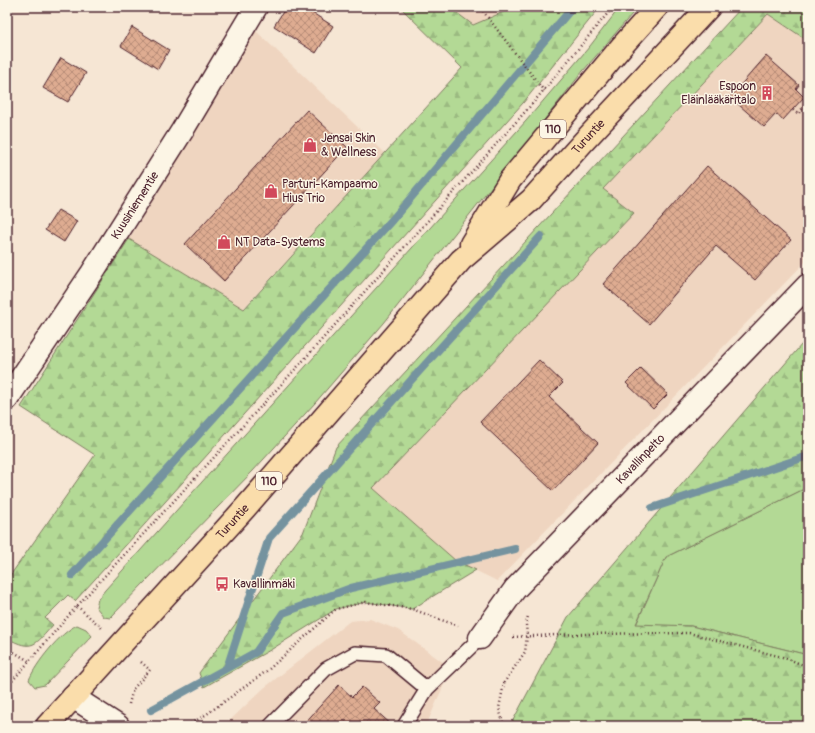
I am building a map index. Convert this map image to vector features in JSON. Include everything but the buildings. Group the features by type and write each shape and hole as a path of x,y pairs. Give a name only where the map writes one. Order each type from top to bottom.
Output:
{"main road":[{"name":"Turuntie","path":"461,260 510,180 622,46 657,7"},
{"name":"Turuntie","path":"47,726 246,508 461,260 531,200 590,134 709,7"}],"street":[{"name":"Kuusiniementie","path":"7,399 92,273 182,131 256,7"},
{"name":"Kavallinpelto","path":"480,638 515,588 808,285"},
{"path":"73,697 118,726"}],"lane":[{"path":"404,726 428,689 480,638"},
{"path":"270,726 326,669 355,653 386,655 428,689"}],"path":[{"path":"7,687 77,606 301,363 544,90 613,7"},
{"path":"483,11 544,90"},
{"path":"793,110 798,114 806,104 808,104"},
{"path":"504,726 499,708 504,683 525,652 527,636 688,633 786,658 808,667"},
{"path":"7,648 29,661"}],"shaded area":[{"path":"449,7 515,7 473,25"},
{"path":"768,14 808,41 808,259 497,581 456,561 373,488 633,213 603,189"},
{"path":"256,31 385,153 243,309 129,239"},
{"path":"370,619 398,630 451,668 426,726 224,726 264,688 350,621"}],"green space":[{"path":"400,7 449,7 473,25 515,7 600,7 523,103 165,502 75,601 68,595 45,618 53,625 42,637 37,642 28,645 23,645 7,638 7,580 95,455 21,407 129,239 244,309 462,68"},
{"path":"620,7 638,7 583,71 384,323 315,403 253,471 110,618 104,617 96,607 98,599 105,590 526,121 590,46"},
{"path":"742,7 808,7 808,41 768,14 603,189 634,213 373,488 456,561 476,570 412,609 366,602 336,609 272,649 204,687 199,673 303,533 336,447"},
{"path":"808,337 808,487 666,557 636,624 691,626 808,655 808,726 510,726 568,617"},
{"path":"808,487 808,655 691,626 636,625 666,557"},
{"path":"77,625 86,629 92,636 45,685 35,687 29,680 37,665 56,641"}],"waterway":[{"path":"72,575 392,220 573,7"},
{"path":"227,668 269,538 541,236"},
{"path":"652,508 808,456"},
{"path":"151,710 256,652 283,613 351,588 515,549"}],"place":[{"name":"Espoon Eläinlääkäritalo","path":"767,93"},
{"name":"Jensai Skin & Wellness","path":"310,145"},
{"name":"Parturi-Kampaamo Hius Trio","path":"271,191"},
{"name":"NT Data-Systems","path":"224,242"},
{"name":"Kavallinmäki","path":"222,584"}]}
